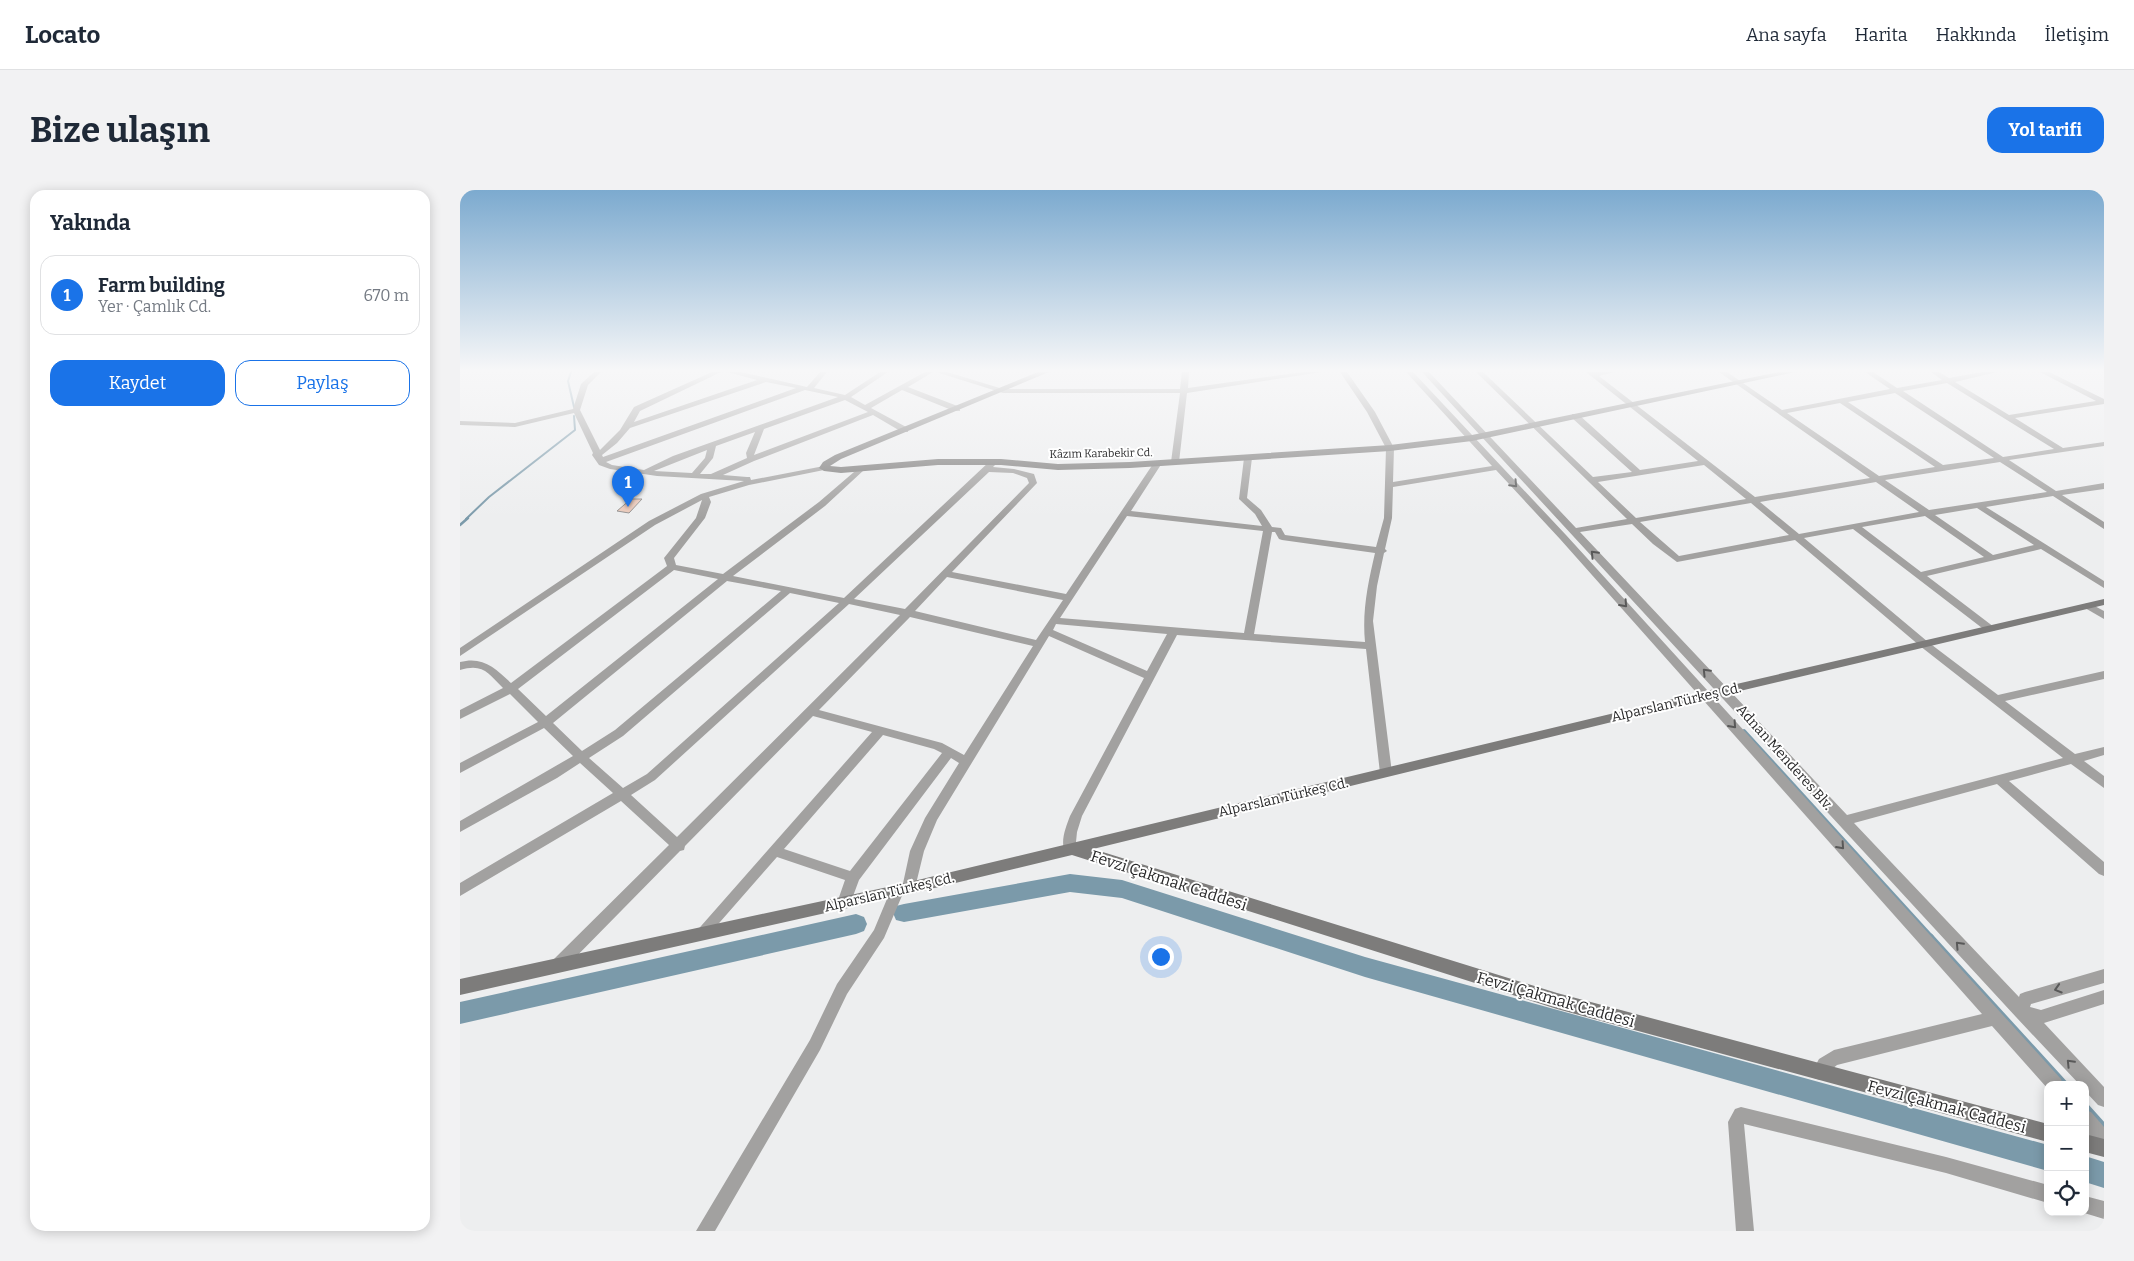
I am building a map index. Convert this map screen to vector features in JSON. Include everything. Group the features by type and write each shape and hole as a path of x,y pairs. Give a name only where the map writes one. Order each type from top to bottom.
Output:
{"street":[{"path":"460,423 515,426 536,421"},
{"path":"581,421 598,458 610,467 693,477 774,479"},
{"path":"598,458 628,426 630,421"},
{"path":"628,426 644,421"},
{"path":"598,458 710,421"},
{"path":"645,472 676,458 781,421"},
{"path":"710,478 751,459 853,421"},
{"path":"887,421 905,430"},
{"path":"460,653 652,522 704,496 730,487 824,468 826,464 838,457 928,421"},
{"path":"1175,462 1180,421"},
{"path":"1376,421 1390,448 1388,518 1369,603 1369,646 1386,773"},
{"name":"Adnan Menderes Blv.","path":"1461,421 1572,531 1724,690 1843,821 2104,1099"},
{"name":"Adnan Menderes Blv.","path":"1464,421 1499,467 2052,1081"},
{"path":"1529,421 1634,522 1670,555 1680,559 1796,536 2052,492 2104,486"},
{"name":"Kâzım Karabekir Cd.","path":"824,468 861,468 938,462 1058,467 1248,458 1390,448 1477,436 1554,421"},
{"path":"1580,421 1638,473"},
{"path":"1652,421 1753,500 1924,644 1998,699 2104,783"},
{"path":"1794,421 1992,558"},
{"path":"1871,421 1942,468"},
{"path":"1943,421 2104,526"},
{"path":"2014,421 2061,450"},
{"path":"751,459 750,453 761,428"},
{"path":"1572,531 1634,522 1942,468 2104,444"},
{"path":"693,477 709,458 712,446"},
{"path":"1248,458 1243,499 1256,509 1268,529 1248,637"},
{"path":"705,1231 815,1045 842,989 879,934 903,889 932,818 1047,631 1158,463"},
{"path":"1592,480 1704,463"},
{"path":"460,890 623,795 650,777 848,600 991,465 1031,476 1033,483 908,613 679,846 559,964"},
{"path":"1390,485 1499,467"},
{"path":"460,768 545,723 727,576 822,504 861,468"},
{"path":"672,566 669,558 674,548 689,534 706,508 707,502 704,496"},
{"path":"1979,506 2104,585"},
{"path":"1124,513 1278,530 1282,538 1382,551"},
{"path":"1855,526 1990,629"},
{"path":"1920,575 2042,546"},
{"path":"460,715 510,690 672,566 848,600 1039,644"},
{"path":"945,574 1069,598"},
{"path":"460,827 619,733 789,589"},
{"name":"Alparslan Türkeş Cd.","path":"460,987 844,903 1724,690 2104,602"},
{"path":"2089,606 2104,616"},
{"path":"1054,621 1369,646"},
{"path":"1070,848 1071,832 1076,816 1148,676 1174,630"},
{"path":"1047,631 1148,676"},
{"path":"460,666 468,663 481,663 489,668 581,757 679,846"},
{"path":"1998,699 2104,675"},
{"path":"811,712 938,746 966,761"},
{"path":"701,934 882,730"},
{"path":"1843,821 2104,751"},
{"path":"844,903 853,877 949,752"},
{"path":"1999,780 2104,870"},
{"name":"Fevzi Çakmak Caddesi","path":"1070,848 1520,990 2044,1132"},
{"path":"774,851 853,877"},
{"path":"2104,976 2025,999 2021,1012 2041,1017 2104,997"},
{"path":"1820,1072 1825,1064 1834,1058 1996,1018"},
{"path":"1745,1231 1736,1122 1741,1114 1937,1163 2044,1193"},
{"path":"2089,1122 2104,1139"},
{"path":"2089,1143 2104,1148"},
{"path":"2089,1206 2104,1210"}],"building":[{"path":"631,499 642,499 629,513 617,511"}],"waterway":[{"path":"466,519 489,497 575,430 574,421"},
{"path":"460,525 468,518"},
{"path":"1744,731 1932,937"},
{"path":"904,913 1070,883 1122,889 1365,967 2044,1157"},
{"path":"460,1013 856,924"},
{"path":"1931,936 2063,1081"},
{"path":"2089,1108 2104,1125"},
{"path":"2089,1170 2104,1175"}],"place":[{"name":"Farm building","path":"628,507"}]}
